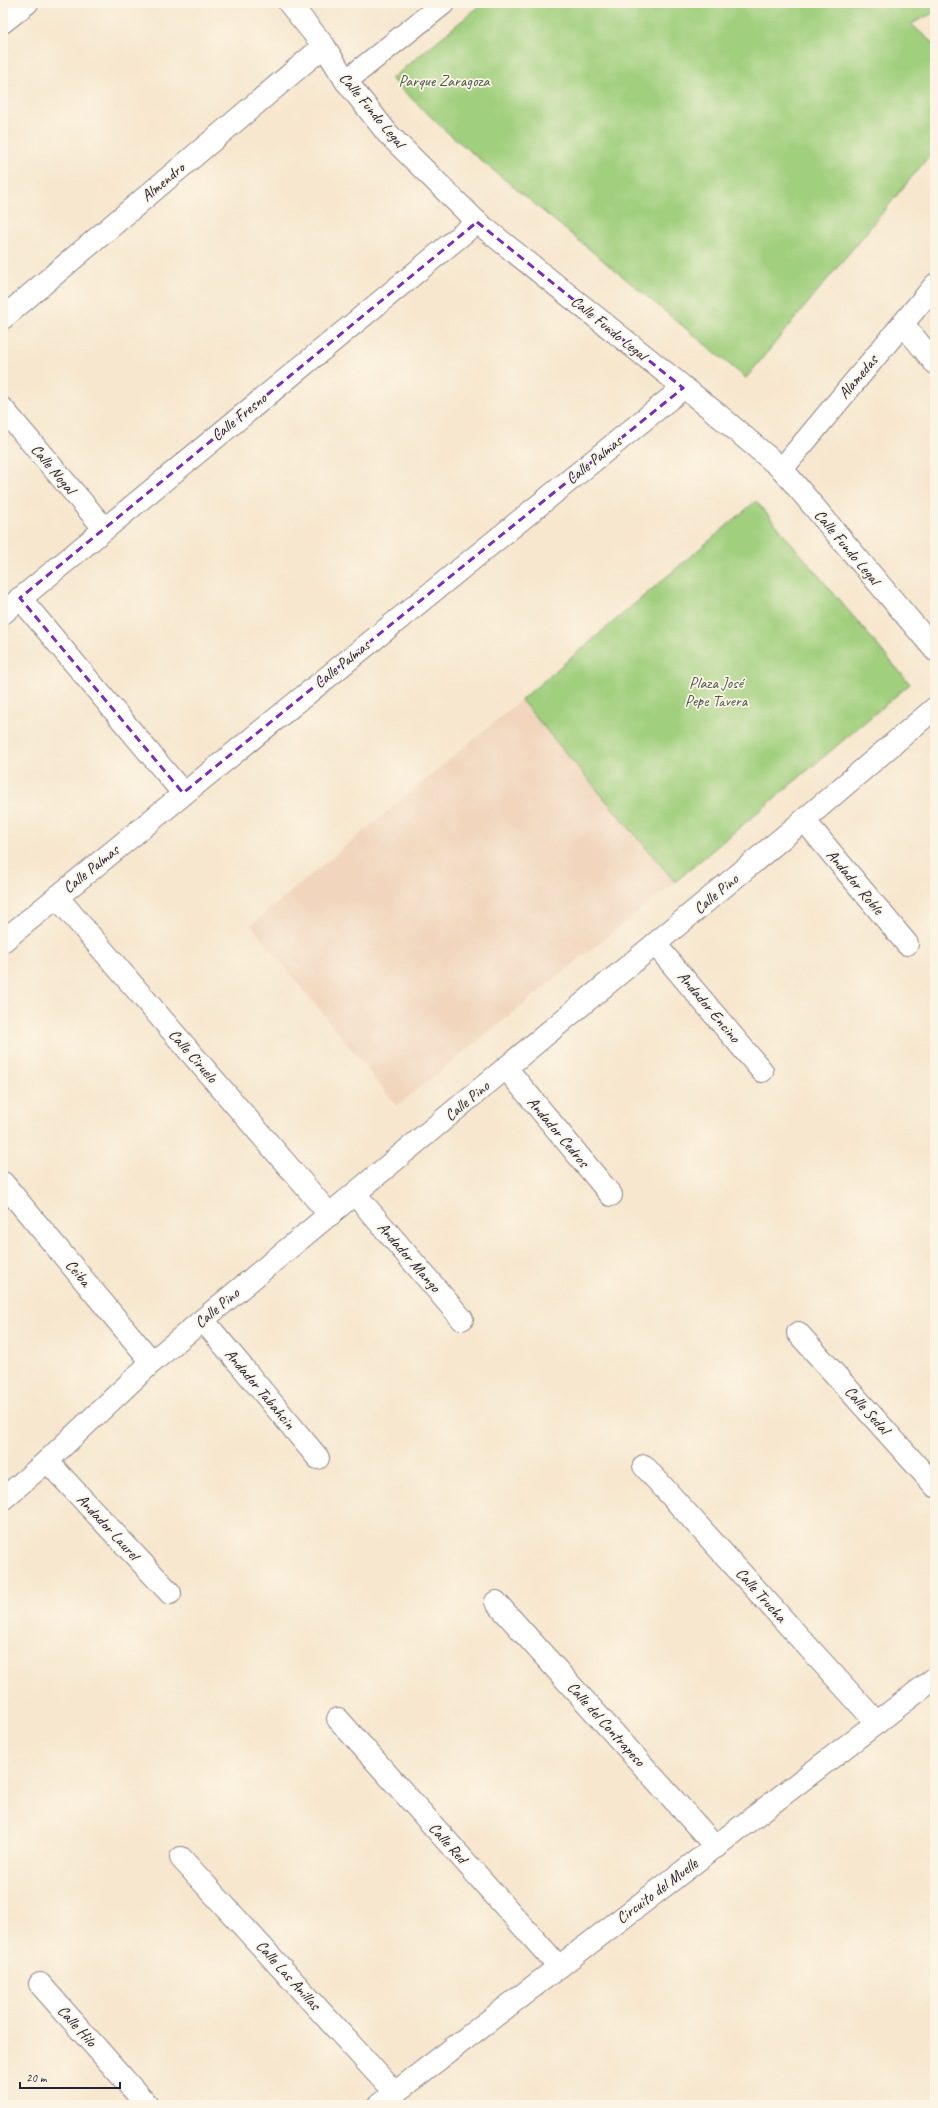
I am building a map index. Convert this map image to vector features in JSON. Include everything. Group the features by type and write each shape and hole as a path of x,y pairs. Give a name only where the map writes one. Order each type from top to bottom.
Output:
{"street":[{"path":"3,22 27,3"},
{"name":"Calle Fundo Legal","path":"289,3 324,46 346,81 388,134 477,222 716,414 782,469 932,641"},
{"path":"346,81 444,3"},
{"name":"Almendro","path":"3,318 324,46"},
{"name":"Calle Fresno","path":"3,613 104,528 477,222"},
{"name":"Alamedas","path":"782,469 935,285"},
{"path":"902,324 935,363"},
{"name":"Calle Palmas","path":"3,941 183,793 683,388"},
{"name":"Calle Nogal","path":"3,409 104,528"},
{"path":"20,598 183,793"},
{"name":"Calle Pino","path":"3,1499 47,1461 152,1362 804,820 935,708"},
{"name":"Andador Roble","path":"804,820 907,944"},
{"name":"Calle Ciruelo","path":"56,897 330,1215"},
{"name":"Andador Encino","path":"655,944 762,1071"},
{"name":"Andador Cedros","path":"506,1068 611,1195"},
{"name":"Ceiba","path":"3,1183 152,1362"},
{"name":"Andador Mango","path":"355,1194 462,1319"},
{"name":"Andador Tabahcin","path":"203,1320 318,1458"},
{"name":"Calle Sedal","path":"798,1333 935,1486"},
{"name":"Andador Laurel","path":"47,1461 170,1593"},
{"name":"Calle Trucha","path":"644,1466 877,1723"},
{"name":"Calle del Contrapeso","path":"496,1602 716,1847"},
{"name":"Circuito del Muelle","path":"387,2099 935,1678"},
{"name":"Calle Red","path":"338,1719 559,1967"},
{"name":"Calle Las Anillas","path":"181,1858 387,2099"},
{"name":"Calle Hilo","path":"40,1984 147,2105"}],"highlighted area":[{"path":"477,222 683,388 183,793 20,598"}],"shaded area":[{"path":"521,700 675,882 397,1106 251,925"}],"green space":[{"name":"Parque Zaragoza","path":"483,3 935,3 935,12 911,24 935,45 935,149 746,378 448,133 391,79"},
{"name":"Plaza José Pepe Tavera","path":"756,501 910,684 675,882 521,700"}]}
